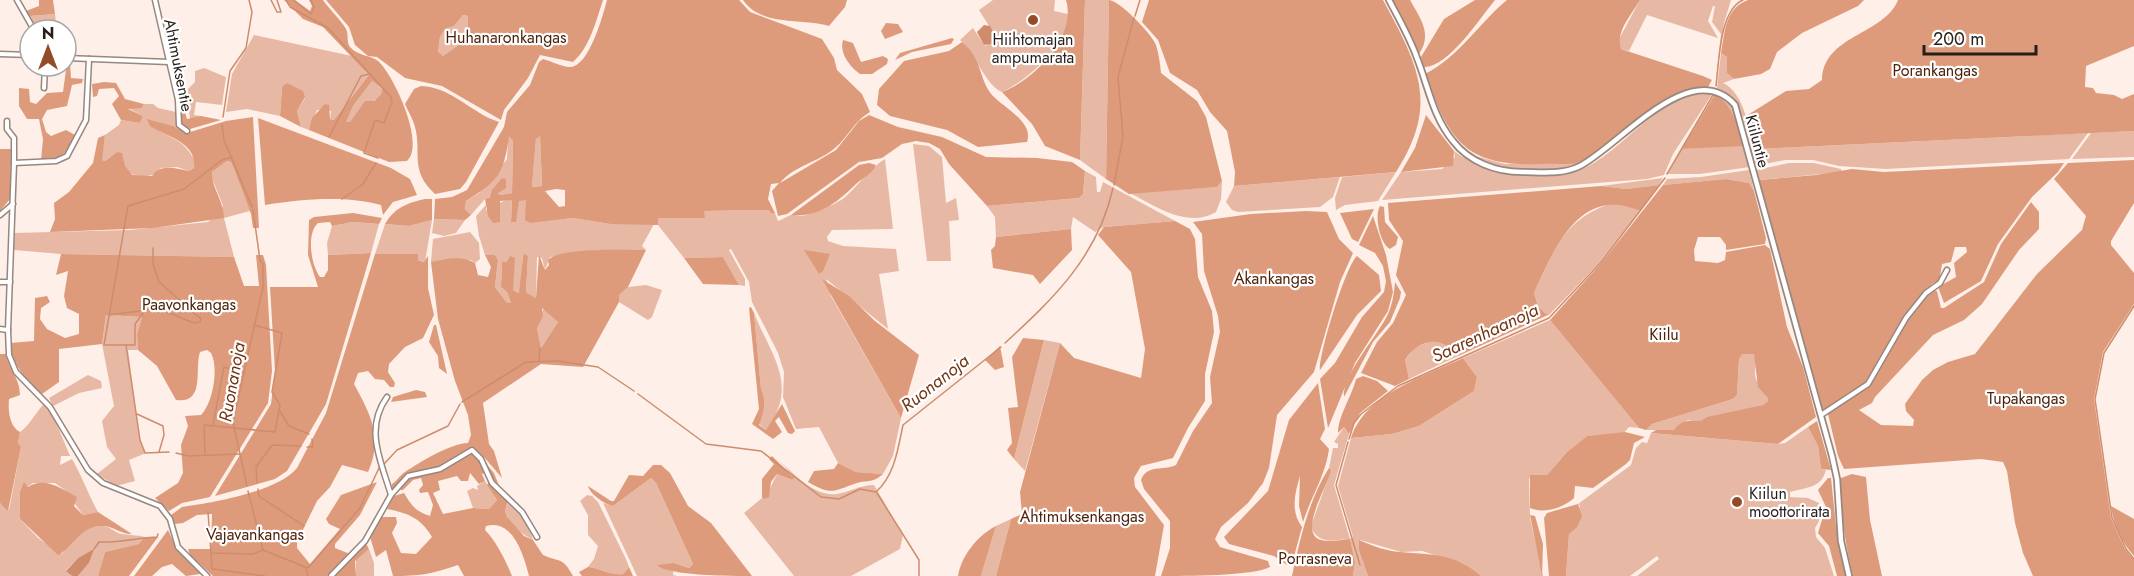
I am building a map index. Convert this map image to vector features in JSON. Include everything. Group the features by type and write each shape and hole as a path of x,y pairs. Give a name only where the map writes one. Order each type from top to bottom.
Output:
{"street":[{"path":"17,0 27,18"},
{"name":"Ahtimuksentie","path":"155,0 177,100 179,125 187,131"},
{"name":"Kiiluntie","path":"1389,0 1414,51 1430,96 1447,133 1465,153 1495,169 1512,172 1572,169 1587,162 1647,116 1676,98 1695,91 1708,90 1730,99 1739,115 1837,479 1840,541 1849,576"},
{"path":"0,54 18,55"},
{"path":"78,59 169,62"},
{"path":"14,163 56,161 67,156 86,120 89,59"},
{"path":"44,78 44,88"},
{"path":"7,121 7,129 14,138 8,330 9,355 16,372 50,407 88,470 103,483 160,506 170,519 178,547 203,575"},
{"path":"0,214 13,203"},
{"path":"1821,415 1868,384 1906,318 1926,293 1940,283 1947,270"},
{"path":"0,282 10,282"},
{"path":"0,329 8,330"},
{"path":"387,398 376,414 375,425 391,495"},
{"path":"331,576 368,537 400,482 408,476 440,469 472,450 481,459 492,483 522,512 537,537"}],"shaded area":[{"path":"993,0 1055,0 1054,11 1068,14 1063,37 1045,60 1023,80 1002,92 996,89 986,77 960,40 973,28 985,46 997,39 979,10"},
{"path":"1085,0 1109,0 1106,179 1080,160"},
{"path":"1640,0 1731,0 1724,23 1715,88 1721,34 1712,22 1715,6 1713,6 1708,21 1718,38 1647,15 1629,51 1621,49 1618,41"},
{"path":"55,14 56,18 31,18 30,16"},
{"path":"463,15 468,16 467,39 443,56 438,53 440,37 445,29 454,26"},
{"path":"984,25 990,26 997,43 984,45 977,32"},
{"path":"254,35 352,56 369,75 334,120 330,119 331,111 317,110 309,130 301,127 297,111 305,98 282,87 280,116 247,109 226,112 232,74"},
{"path":"1721,53 1727,57 1727,73 1734,79 1723,83 1731,88 1741,103 1759,149 2088,133 2069,159 1886,169 1839,166 1813,160 1785,160 1755,166 1740,110 1727,93 1717,88"},
{"path":"204,68 226,77 222,105 196,102 194,115 201,116 190,120 187,90 195,82 195,71"},
{"path":"372,81 382,88 381,94 358,112 350,123 345,123 353,106"},
{"path":"1705,92 1713,93 1673,154 1664,175 1647,179 1382,200 1401,172 1442,169 1455,157 1454,151 1479,166 1497,172 1517,175 1573,173 1606,155 1667,106"},
{"path":"1715,93 1730,103 1735,112 1744,145"},
{"path":"144,104 153,104 158,108 176,112 178,128 150,120 160,131 183,145 195,161 194,168 189,171 177,167 161,168 152,175 141,177 128,173 117,152 105,161 101,160 105,135 119,125 121,120 140,123 143,116 128,108 142,108"},
{"path":"2134,131 2134,157 2072,159 2091,133"},
{"path":"540,135 542,186 532,187 536,139"},
{"path":"508,137 513,140 512,193 500,195 498,193 485,199 471,215 465,209 466,201 479,193 507,159"},
{"path":"913,144 929,146 942,157 946,203 956,198 959,220 949,221 951,261 927,261"},
{"path":"1744,145 1750,167 1700,174 1668,174 1682,149"},
{"path":"1475,156 1505,164 1582,162 1556,169 1527,171 1500,166"},
{"path":"885,159 893,229 832,230 827,237 828,241 843,246 896,249 899,271 879,274 888,329 826,279 831,296 901,418 893,456 883,474 856,472 838,463 819,427 796,429 783,397 784,372 778,353 752,302 749,282 731,249 729,250 745,279 745,286 739,285 723,257 684,258 658,225 657,218 705,218 703,211 770,210 772,214 775,213 778,221 791,215 805,215 844,198"},
{"path":"227,161 231,162 250,211 224,218 234,257 61,254 14,250 13,233 130,230 208,222 223,206 212,178 212,172"},
{"path":"1789,163 1814,163 1841,169 1842,172 1759,180 1756,170"},
{"path":"1749,170 1754,191 1749,183 1726,179 1663,185 1667,179"},
{"path":"1085,171 1096,177 1097,192 1100,192 1103,182 1175,221 1104,227 1095,232 1073,217 1071,229 996,237 995,217 987,206 1079,198 1083,194"},
{"path":"1396,172 1378,201 1345,205 1336,210 1335,198 1342,177"},
{"path":"1340,177 1333,197 1320,207 1238,212 1232,210 1226,202 1234,186"},
{"path":"1663,178 1659,185 1626,189 1601,186"},
{"path":"1222,181 1221,199 1216,212 1205,217 1183,217 1172,214 1130,193 1217,187"},
{"path":"512,200 511,222 519,200 527,200 535,222 573,218 610,224 654,224 642,246 646,250 584,251 550,257 545,270 542,258 537,257 536,298 526,292 528,256 523,257 520,293 513,290 507,262 502,262 501,287 507,292 511,303 507,303 495,287 498,260 495,255 485,255 476,216 486,205 486,210 500,220 499,203"},
{"path":"1612,203 1625,204 1640,211 1602,260 1550,314 1546,314 1538,306 1534,293 1562,238 1582,218"},
{"path":"434,219 465,220 456,233 444,236 432,233"},
{"path":"432,220 425,262 418,260 418,254 375,254 385,224 409,226"},
{"path":"353,222 379,224 371,253 328,255 327,243 332,226"},
{"path":"470,232 479,243 480,259 475,263 471,260 431,262 433,239"},
{"path":"646,285 662,290 652,317 648,320 619,302 619,295 628,287"},
{"path":"544,307 558,322 541,348 537,328"},
{"path":"754,313 774,357 782,385 781,399 776,414 766,430 759,424 764,403"},
{"path":"106,315 142,317 137,334 138,350 128,350 140,440 146,453 129,460 135,481 116,486 97,474 116,459 107,447 102,421 114,406 102,344"},
{"path":"1550,320 1639,428 1629,427 1623,434 1587,436 1567,452 1547,475 1534,475 1529,479 1530,518 1543,576 1481,576 1464,564 1422,551 1401,552 1360,540 1359,551 1368,576 1353,576 1355,562 1350,539 1353,537 1338,486 1351,438 1392,434 1419,426 1474,391 1477,377 1463,358"},
{"path":"1044,340 1060,343 1025,471 1014,459"},
{"path":"1430,341 1446,343 1458,356 1409,379 1405,360 1414,348"},
{"path":"1748,352 1754,354 1756,379 1768,401 1763,405 1701,421 1688,420 1674,430 1646,430 1652,424 1733,399 1737,395 1739,359 1741,354"},
{"path":"88,375 101,381 102,388 79,393 53,406 49,398"},
{"path":"44,404 53,415 70,456 61,456 60,465 72,459 98,512 83,515 65,490 55,483 33,483 20,492 20,519 38,538 62,554 80,534 97,526 104,526 122,534 145,537 140,544 105,552 98,576 78,576 89,563 93,550 78,558 66,570 72,576 0,576 0,503 9,510 21,447 18,443 20,432"},
{"path":"1344,427 1349,434 1334,485 1350,539 1322,539 1317,536 1311,526 1331,470 1329,468 1333,448 1338,448 1338,444 1334,442"},
{"path":"1808,427 1818,446 1821,469 1826,470 1817,484 1790,492 1790,497 1808,498 1819,503 1821,513 1815,528 1816,537 1825,548 1834,576 1637,576 1659,559 1657,556 1630,576 1566,576 1569,534 1580,506 1578,504 1631,465 1636,448 1642,442 1647,443 1651,433 1778,444 1785,443"},
{"path":"779,461 805,484 820,492 837,494 874,485 903,535 900,549 851,576 794,576 744,513 762,498 765,499 777,474 792,480 792,474"},
{"path":"651,478 656,483 693,564 689,568 674,563 673,575 677,576 637,576 603,503 613,506"},
{"path":"485,481 497,500 489,509 473,508 467,491 473,488 478,490 477,486"},
{"path":"587,495 592,496 598,502 626,559 629,567 623,574 588,567 594,559 598,546 588,535 588,515 580,501"},
{"path":"508,500 527,522 533,540 520,532 508,519 505,510"},
{"path":"1011,519 996,576 981,576 996,526"},
{"path":"94,549 89,563 78,576 72,576 66,571 78,558"},
{"path":"369,549 374,563 374,576 356,576 356,559"}],"green space":[{"path":"39,0 53,0 55,14 30,16 26,11 39,6"},
{"path":"284,0 295,0 310,11 312,6 309,0 323,0 346,29 350,47 378,61 385,69 406,110 410,126 413,141 412,153 407,161 389,162 309,130 312,118 325,104 329,105 330,119 334,120 369,75 323,27 303,19","holes":["372,81 382,88 381,94 374,101 365,101 350,122 346,122 353,106"]},
{"name":"Huhanaronkangas","path":"326,0 603,0 592,33 579,56 573,62 540,55 528,78 504,110 501,120 442,86 405,78 377,57 368,56 355,45 349,27","holes":["463,15 468,16 467,39 443,56 438,52 440,37 445,29 454,26"]},
{"path":"607,0 739,0 750,12 822,39 834,58 837,70 862,94 870,112 859,121 869,115 898,127 942,137 986,157 1037,158 1072,162 1085,171 1083,194 1079,198 987,206 949,164 940,149 929,143 916,141 902,144 882,158 859,162 787,214 778,216 772,191 779,183 771,184 768,199 775,213 772,214 769,210 704,211 705,218 658,218 658,225 610,224 573,218 530,223 525,220 526,200 519,201 516,222 511,222 512,200 500,201 500,222 493,223 488,216 485,199 490,197 492,190 502,178 506,179 506,188 498,193 500,195 512,193 513,141 509,137 498,175 493,182 466,201 465,209 471,215 465,220 434,219 435,199 452,197 467,190 504,127 507,112 530,85 539,62 543,59 567,67 577,65 589,50 599,28","holes":["856,124 836,150 780,183 792,172 829,153","540,136 542,186 532,187 536,139","565,190 565,206 559,207 545,191"]},
{"path":"743,0 847,0 845,7 829,26 772,18 751,9"},
{"path":"1066,0 1085,0 1080,160 1045,146 1032,124 1002,92 1027,78 1050,55 1065,28 1068,14"},
{"path":"1109,0 1127,11 1153,40 1158,52 1161,73 1197,101 1206,117 1222,181 1217,187 1129,194 1106,179"},
{"path":"1149,0 1383,0 1406,45 1419,85 1420,105 1417,126 1410,148 1396,172 1234,186 1235,172 1227,131 1210,112 1197,90 1170,73 1158,40 1142,22"},
{"path":"1392,0 1410,0 1424,26 1425,40 1419,54"},
{"path":"1475,0 1495,0 1453,51 1433,65 1424,67 1421,57 1444,19"},
{"path":"1507,0 1640,0 1622,30 1621,49 1712,80 1708,87 1678,95 1653,109 1592,156 1579,163 1516,164 1494,161 1477,155 1452,133 1425,74 1459,49"},
{"path":"1748,0 1864,0 1858,6 1802,33 1777,52 1770,69 1761,74 1734,79 1727,73 1727,57 1721,53 1730,15 1740,4"},
{"name":"Porankangas","path":"1898,0 2134,0 2134,46 2086,66 2085,87 2093,88 2096,93 2114,95 2122,99 2134,94 2134,131 1758,149 1750,136 1746,116 1786,91 1809,89 1822,80 1825,65 1832,53 1880,21 1891,12"},
{"path":"886,23 898,24 903,32 885,39 881,31"},
{"path":"954,39 951,44 912,52 895,60 900,53"},
{"path":"843,40 853,43 861,62 883,56 888,59 887,64 872,74 860,74 846,59"},
{"path":"962,42 974,55 984,82 992,95 1017,116 1026,128 1027,142 978,147 947,130 890,116 877,105 879,89 904,61 949,51"},
{"path":"65,78 83,79 82,83 72,85 67,106 47,110 42,119 46,132 51,136 66,130 75,135 70,147 59,157 41,160 43,139 39,119 27,119 19,106 19,88 29,89 30,102 36,104 47,93 63,92"},
{"path":"116,83 125,99 144,104 142,108 128,109 143,116 140,123 121,120 112,104 119,96 114,88 99,89 97,96 93,97 92,84"},
{"path":"287,83 303,91 305,97 297,111 301,127 280,116 282,87"},
{"path":"421,86 432,87 452,95 479,113 499,122 460,189 435,194 422,177 419,169 415,127 405,104 414,89"},
{"path":"180,89 187,90 184,108 187,119 201,116 221,120 190,129 182,127"},
{"path":"1715,94 1731,110 1744,146 1682,149"},
{"path":"1426,115 1454,151 1453,166 1401,172 1415,148"},
{"path":"253,117 259,228 253,228 251,214 234,169 231,162 227,161 212,172 213,183 224,218 153,228 50,232 55,219 54,203 69,192 93,163 98,138 105,135 102,160 105,161 117,152 122,153 125,166 132,175 152,176 159,169 164,168 189,171 194,168 191,152 180,141 150,126 147,119 173,126 187,133 226,121"},
{"path":"258,118 391,168 410,179 417,195 393,202 383,215 381,205 353,200 308,200 265,205"},
{"path":"0,149 11,149 10,199 0,211"},
{"name":"Tupakangas","path":"2134,160 2134,203 2111,241 2111,245 2134,273 2134,304 2103,352 2094,399 2111,518 2125,549 2134,560 2134,576 2033,576 2023,553 2015,523 2007,471 2003,462 1981,459 1844,469 1838,456 1828,414 1849,396 1868,387 1907,319 1933,290 1937,291 1941,308 1944,308 1984,282 2001,244 2031,202 2039,212 2039,229 2019,250 1982,304 1964,320 1933,335 1872,403 1859,410 1881,425 1913,426 1914,420 1906,411 1905,404 1922,380 1933,370 1948,362 1975,354 2037,274 2082,230 2086,216 2054,179 2068,163"},
{"path":"869,163 876,165 872,171 835,203 810,214 791,215 859,165"},
{"path":"2064,163 2032,197 1998,244 1981,281 1944,303 1938,287 1956,277 1954,263 1967,252 1966,247 1955,247 1951,262 1942,264 1939,282 1932,284 1905,318 1865,385 1848,393 1823,412 1759,180 1852,169 1884,172"},
{"name":"Kiilu","path":"1726,179 1749,183 1754,191 1766,238 1765,244 1726,250 1726,245 1720,237 1698,237 1694,250 1695,261 1718,263 1725,260 1726,252 1765,245 1770,249 1787,327 1803,367 1816,417 1778,444 1651,433 1656,430 1674,430 1686,421 1701,421 1707,417 1763,405 1768,401 1758,387 1754,354 1742,354 1739,359 1737,395 1733,399 1652,424 1646,430 1639,428 1550,320 1603,261 1663,185"},
{"path":"1659,185 1640,211 1619,205 1601,206 1585,213 1572,225 1551,258 1534,293 1538,306 1546,314 1550,314 1458,356 1452,349 1438,342 1417,347 1405,360 1409,379 1395,386 1361,373 1377,342 1393,323 1406,295 1396,275 1403,241 1389,220 1388,203 1601,186 1626,189"},
{"path":"425,199 432,199 432,220 409,226 385,224 402,207"},
{"path":"1380,206 1384,207 1385,222 1398,237 1396,245 1390,249 1383,242 1379,229"},
{"path":"1374,209 1358,242 1352,239 1340,213"},
{"name":"Akankangas","path":"1327,212 1339,239 1353,253 1340,282 1314,372 1277,415 1269,468 1263,483 1248,503 1221,527 1215,539 1220,547 1268,561 1270,567 1235,574 1161,576 1170,548 1170,521 1144,489 1141,480 1151,470 1176,465 1193,431 1212,403 1210,377 1220,332 1218,316 1204,271 1202,234 1193,222 1251,214"},
{"name":"Paavonkangas","path":"353,213 382,218 379,224 353,222 332,226 330,222 318,223 312,234 312,258 320,277 324,277 328,270 328,255 371,253 326,404 287,471 275,479 215,496 271,404 275,371 270,287 318,287 308,255 309,220 314,217"},
{"path":"1373,216 1386,255 1393,292 1388,311 1355,363 1328,428 1320,379 1335,363 1362,317 1384,292 1386,281 1383,266 1375,253 1359,245"},
{"name":"Ahtimuksenkangas","path":"1175,221 1190,229 1195,239 1198,277 1212,311 1214,332 1205,374 1205,401 1173,458 1141,466 1134,478 1135,487 1164,525 1155,576 996,576 1011,519 1022,514 1020,492 1060,343 1074,358 1141,378 1145,349 1131,272 1098,235 1104,227"},
{"path":"1071,229 1072,250 1040,284 1033,275 993,268 991,250 995,246 996,237"},
{"path":"594,250 646,250 628,287 619,295 619,302 583,367 541,364 483,403 489,444 494,451 502,478 484,457 482,459 494,473 503,496 508,500 505,511 507,517 524,536 533,540 543,555 561,561 573,576 529,576 516,540 503,528 495,525 486,526 485,530 493,540 512,576 464,576 458,565 425,574 393,576 386,550 376,557 370,537 382,517 396,517 397,523 392,533 401,553 416,554 432,537 413,517 387,509 394,496 404,493 414,508 430,516 433,505 428,492 420,493 419,490 423,485 421,478 413,480 403,490 392,489 392,484 405,472 427,458 453,446 468,443 471,435 468,415 455,381 438,319 431,262 453,258 465,259 475,263 478,275 488,277 491,267 485,255 495,255 498,260 495,287 507,303 511,303 507,292 501,287 502,262 507,262 510,256 515,258 513,290 519,293 524,254 528,256 526,292 536,298 539,255 545,270 549,265 548,260 565,253","holes":["542,308 558,322 541,348 537,328 543,316","487,472 489,482 487,485 497,500 489,509 473,508 443,514 433,493 440,490 438,481 457,476 461,481 468,481 470,473 479,484 485,481 482,474"]},
{"path":"804,250 830,254 823,271 819,274"},
{"name":"Paavonkangas","path":"61,254 234,257 244,286 259,286 256,255 263,255 266,265 272,371 268,403 210,497 182,503 169,511 155,498 178,483 183,473 181,445 188,426 185,416 201,415 212,394 214,367 211,353 207,350 200,352 195,391 192,397 185,400 176,400 157,366 138,350 137,334 142,317 106,315 102,344 59,349 59,382 42,394 25,378 17,365 10,343 34,341 35,298 47,296 50,302 41,308 40,319 47,329 65,338 79,334 79,314 67,308 64,296 68,271 56,275"},
{"name":"Vajavankangas","path":"375,254 418,254 418,260 424,262 428,256 428,288 434,315 423,338 405,347 389,364 388,372 395,383 394,387 390,387 384,380 375,379 368,371 358,373 354,384 370,417 375,437 375,448 368,472 342,465 330,487 317,501 297,542 297,548 310,564 340,529 329,524 326,519 341,495 377,482 360,515 335,544 335,548 350,554 327,576 213,576 190,555 188,549 211,549 212,514 197,515 183,523 175,524 171,515 182,507 210,503 260,490 275,484 297,468 326,413"},
{"path":"1357,256 1379,275 1381,291 1357,315 1320,370 1323,348 1334,311 1346,276"},
{"path":"723,257 739,285 703,284 684,258"},
{"path":"822,279 849,296 875,321 919,355 901,418"},
{"path":"1395,282 1401,292 1390,322 1373,342 1344,397 1348,378 1388,314"},
{"path":"751,307 754,313 764,403 759,425 766,430 782,404 795,431 792,434 788,433 779,417 775,421 782,432 773,439 752,424 759,409 749,308"},
{"path":"434,325 436,325 447,374 439,368 438,356 429,342"},
{"path":"1023,338 1044,340 1014,459 1007,450 1012,443 1008,408 1018,407 1012,357"},
{"path":"1000,346 1004,367 995,370 985,360"},
{"path":"0,354 6,354 20,395 9,399 10,417 20,432 18,443 21,447 8,511 0,503"},
{"path":"1463,358 1477,377 1474,391 1419,426 1392,434 1351,438 1358,423 1369,409 1383,398 1398,388"},
{"path":"1363,376 1377,381 1388,391 1360,413 1349,434 1344,427 1338,433 1340,420 1356,379"},
{"path":"1318,383 1325,429 1320,439 1329,449 1325,467 1303,522 1299,506 1300,476 1295,495 1295,508 1302,527 1293,560 1287,565 1274,556 1229,544 1224,537 1268,491 1289,420"},
{"path":"416,390 425,392 427,397 391,402 393,397"},
{"path":"1817,421 1831,470 1821,469 1818,446 1808,427"},
{"path":"1625,432 1645,437 1634,443 1630,460 1626,464 1593,488 1575,486 1574,498 1564,505 1547,510 1530,508 1530,475 1547,475 1567,452 1587,436"},
{"path":"772,456 794,478 792,480 777,474 771,482 769,497 765,499 762,498 762,479 774,464 769,459"},
{"path":"838,463 856,472 883,474 873,480 832,491 808,482 814,471 834,469"},
{"path":"653,465 661,465 670,473 688,506 711,523 752,576 687,573 663,569 657,565 674,563 689,568 693,564 656,483 651,478 613,506 598,498 588,486 614,501 629,475 643,476"},
{"name":"Porrasneva","path":"1329,468 1331,470 1316,508 1312,528 1314,536 1321,540 1350,539 1355,562 1353,576 1292,576 1311,506"},
{"path":"1852,474 1866,477 1870,520 1882,576 1853,576 1841,503 1841,478"},
{"path":"1828,478 1831,478 1836,526 1846,576 1837,576 1829,546 1818,533 1826,507 1818,490"},
{"path":"24,482 28,487 47,483 59,487 77,497 74,506 83,515 98,512 132,534 105,526 96,526 83,533 58,555 20,519 20,492"},
{"path":"1578,504 1582,516 1577,527 1569,534 1566,576 1549,576 1544,518 1547,513"},
{"path":"2111,506 2134,519 2134,556 2119,533"},
{"path":"1530,515 1535,516 1543,544 1542,576"},
{"path":"996,526 981,576 958,576 971,547"},
{"path":"168,530 177,550 196,566 200,574 186,576 172,564 162,567 152,576 134,576"},
{"path":"145,537 158,537 129,576 98,576 105,552 139,544"},
{"name":"Porrasneva","path":"1359,540 1390,551 1443,556 1462,563 1481,576 1368,576 1359,551"},
{"path":"365,542 369,549 355,561 356,576 333,576"},
{"path":"588,567 623,574 629,567 633,576 582,576 579,572"}],"waterway":[{"name":"Ruonanoja","path":"223,117 230,71 246,48 252,12 249,0"},
{"path":"271,0 277,12 281,12 277,0"},
{"path":"286,0 290,7 328,28 391,97 392,102 384,123 375,120 364,153 378,158"},
{"path":"293,0 311,14 314,7 311,0"},
{"name":"Ruonanoja","path":"1135,16 1140,0"},
{"name":"Saarenhaanoja","path":"1716,86 1725,26 1735,6 1743,0"},
{"name":"Ruonanoja","path":"1114,185 1123,136 1118,77 1134,18"},
{"path":"329,137 361,76 369,74"},
{"name":"Saarenhaanoja","path":"1667,174 1713,95"},
{"name":"Ruonanoja","path":"222,124 224,140 252,207"},
{"path":"144,312 135,324 135,345 104,345 128,206 184,189 222,160 232,157"},
{"path":"342,199 363,184 376,163"},
{"name":"Saarenhaanoja","path":"1349,439 1354,423 1361,414 1398,386 1549,318 1602,261 1665,178"},
{"name":"Ruonanoja","path":"1005,343 1072,274 1097,235 1113,188"},
{"name":"Ruonanoja","path":"247,486 233,422 263,287 263,264 260,260 253,210"},
{"path":"153,248 153,264 159,282 201,319 200,322 194,323 160,309"},
{"path":"2134,306 2104,353 2095,399 2112,518 2126,549 2134,559"},
{"path":"109,315 155,309"},
{"path":"205,454 204,425 275,432 280,405 272,392 282,333 254,325"},
{"path":"126,345 140,440 145,453 169,452"},
{"name":"Ruonanoja","path":"638,394 706,444 761,451 821,497 839,499 860,489 876,492 888,478 892,469 903,425 1001,347"},
{"path":"539,362 540,348"},
{"name":"Ruonanoja","path":"462,402 526,362 558,361 598,367 634,391"},
{"path":"213,425 224,367 243,372"},
{"name":"Ruonanoja","path":"384,464 397,450 448,426 460,404"},
{"path":"279,410 289,426 309,434"},
{"path":"137,414 163,426 164,435 159,452"},
{"path":"307,447 313,447 312,439"},
{"name":"Saarenhaanoja","path":"1348,442 1336,485 1360,565"},
{"path":"257,483 256,467 272,445 301,446"},
{"path":"176,453 188,456 240,454"},
{"name":"Ruonanoja","path":"248,491 263,550 308,568 360,508 380,466"},
{"path":"258,489 259,496 304,526"},
{"path":"877,493 919,560 919,576"},
{"path":"208,512 211,553 253,554 263,550"},
{"path":"94,549 99,542 157,537 158,534"},
{"path":"211,554 212,569 265,576"},
{"path":"306,569 308,576"}],"place":[{"name":"Hiihtomajan ampumarata","path":"1033,20"},
{"name":"Kiilun moottorirata","path":"1737,502"}]}
